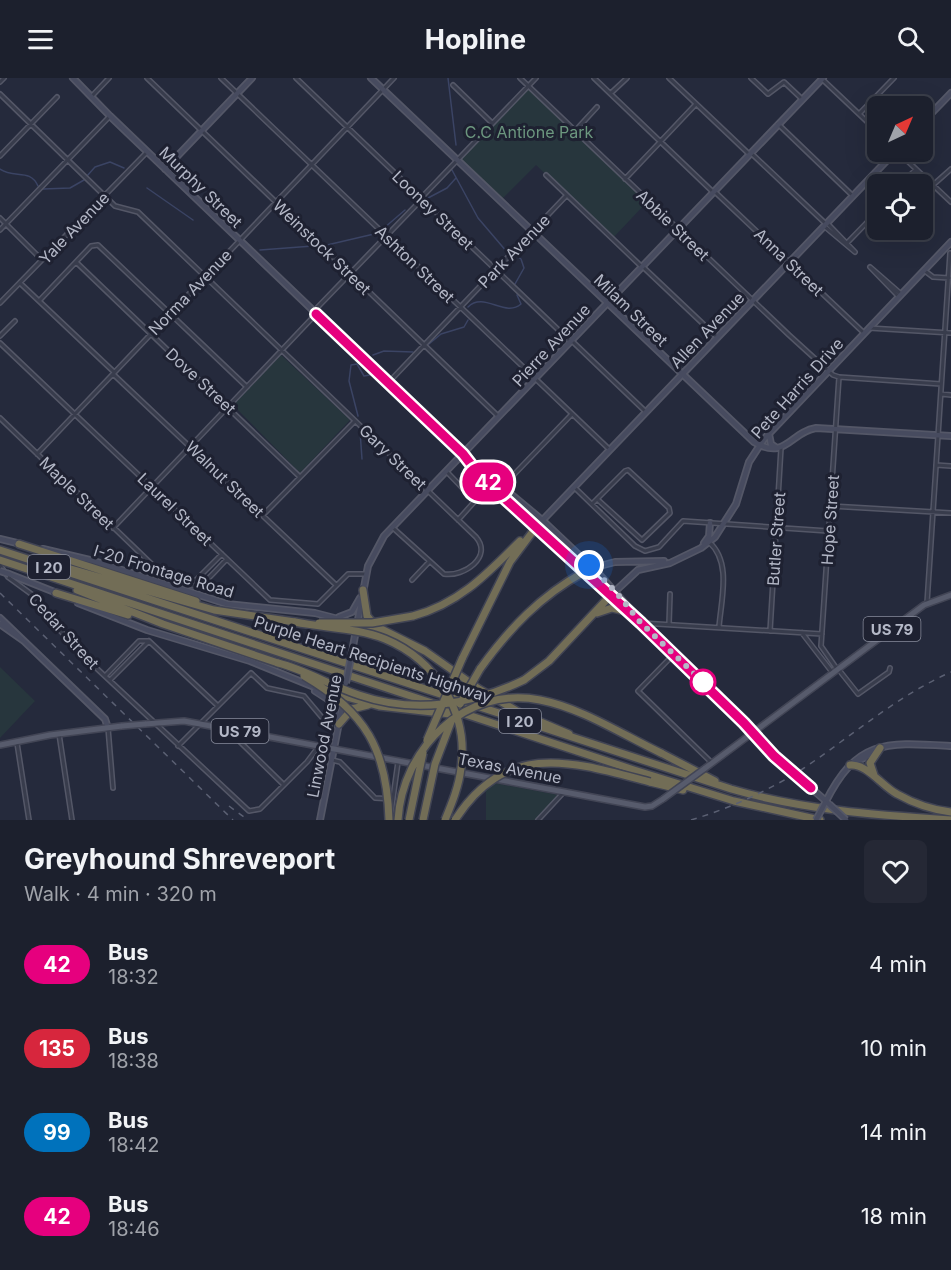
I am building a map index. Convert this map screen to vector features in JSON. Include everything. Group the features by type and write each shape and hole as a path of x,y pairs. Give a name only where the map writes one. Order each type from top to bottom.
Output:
{"highway":[{"path":"295,622 372,623 428,612 467,591 538,525"},
{"path":"409,820 424,749 462,659 508,566 538,525"},
{"path":"19,544 210,606 251,616"},
{"path":"3,551 180,602 384,639 416,656 433,673 454,708 462,745 459,782 445,820"},
{"name":"Purple Heart Recipients Highway","path":"3,551 768,800 833,811 951,820"},
{"name":"Purple Heart Recipients Highway","path":"0,562 25,568 734,801 818,820"},
{"path":"25,568 163,624"},
{"path":"423,820 441,747 464,694 480,669 527,612 548,595 584,572"},
{"path":"363,590 365,609 370,621 425,651 479,689 522,714 594,745"},
{"path":"56,593 163,624 278,663 358,695 406,705 450,704 471,700 524,680 549,661 613,594"},
{"path":"590,618 606,608 626,611"},
{"path":"357,625 394,635"},
{"path":"278,663 325,689 365,728 383,763 388,784 390,817"},
{"path":"344,696 379,706"},
{"path":"398,820 403,787 425,744 453,719 487,703 520,698 556,704 731,789"},
{"path":"339,724 356,707 379,706 477,717"},
{"path":"880,748 871,759 869,767 884,786"},
{"path":"455,820 488,784 512,771 533,765 576,763 734,801"},
{"path":"850,765 860,766 884,786 918,804 951,812"}],"main road":[{"name":"Murphy Street","path":"74,78 147,152 500,489"},
{"name":"Milam Street","path":"370,78 759,446"},
{"path":"165,169 249,79"},
{"name":"Pierre Avenue","path":"351,657 366,574 374,551 392,527 821,79"},
{"path":"933,112 951,93"},
{"name":"Allen Avenue","path":"538,525 886,162"},
{"name":"Pete Harris Drive","path":"613,594 638,570 680,558 710,542 725,524 741,494 749,462 759,446 828,370 951,242"},
{"path":"759,446 779,448 808,430 836,428 951,436"},
{"path":"769,434 771,444 779,448"},
{"path":"500,489 584,572 613,594 781,762 846,820"},
{"path":"701,548 709,536 710,523"},
{"path":"538,525 592,568 626,611 641,623"},
{"name":"I-20 Frontage Road","path":"0,539 94,561 227,603 320,614 357,625"},
{"name":"Pete Harris Drive","path":"584,572 615,562 658,562 680,558"},
{"path":"0,571 135,627 235,655 294,680 328,698 336,708 339,724"},
{"path":"320,614 342,617 349,615 363,590"},
{"name":"Texas Avenue","path":"0,745 58,734 108,731 122,726 180,720 645,807 654,805 663,799 927,603 951,595"},
{"path":"0,618 105,719 108,731"},
{"path":"0,624 24,641"},
{"name":"Linwood Avenue","path":"320,820 351,657"},
{"path":"294,680 344,696"},
{"path":"818,820 838,778 855,758 867,750 903,744 951,746"}],"street":[{"path":"0,82 4,78"},
{"path":"92,96 109,78"},
{"name":"Weinstock Street","path":"147,78 498,416"},
{"name":"Ashton Street","path":"221,78 610,450"},
{"name":"Looney Street","path":"296,78 646,412"},
{"name":"Norma Avenue","path":"37,454 394,78"},
{"name":"Abbie Street","path":"520,78 828,370"},
{"path":"113,528 282,350 456,160 536,78"},
{"name":"Anna Street","path":"594,78 864,333"},
{"path":"610,93 627,78"},
{"path":"669,78 855,253 847,242 825,224"},
{"path":"752,78 768,94 784,82 802,99"},
{"path":"859,114 894,78"},
{"path":"821,79 867,122"},
{"path":"453,85 492,123"},
{"name":"Gary Street","path":"0,94 120,209 132,209 138,212 458,519 481,544 479,560 469,567 447,574 429,562"},
{"path":"0,156 57,98"},
{"path":"625,179 696,104"},
{"path":"575,131 597,107"},
{"path":"0,230 110,116"},
{"path":"778,124 853,195"},
{"name":"Yale Avenue","path":"0,303 147,152"},
{"path":"908,162 921,174"},
{"path":"911,174 916,169"},
{"path":"951,169 933,185 951,202"},
{"path":"546,175 717,337"},
{"name":"Park Avenue","path":"388,383 566,196"},
{"path":"0,218 42,260"},
{"path":"847,242 867,222"},
{"path":"39,301 94,244 105,250 247,387"},
{"path":"927,603 950,253"},
{"name":"Dove Street","path":"76,262 300,477"},
{"path":"900,295 870,267 900,295"},
{"path":"924,270 933,277 950,278"},
{"name":"Walnut Street","path":"20,283 336,585"},
{"path":"0,336 15,321"},
{"path":"869,328 951,333"},
{"name":"Laurel Street","path":"0,343 273,601 318,604 350,573 366,574"},
{"path":"828,370 839,377 942,384"},
{"name":"Hope Street","path":"836,672 822,649 822,634 839,377"},
{"path":"941,394 951,395"},
{"path":"500,489 572,414"},
{"name":"Maple Street","path":"0,418 165,577 184,584"},
{"path":"263,515 356,421"},
{"name":"Butler Street","path":"770,631 777,528 779,448"},
{"path":"936,465 951,466"},
{"path":"592,504 597,499 628,470 669,508 670,513 642,540 597,499"},
{"path":"446,471 475,501 458,519"},
{"path":"574,487 635,546 645,551 659,547 683,521 829,531"},
{"path":"831,506 951,513"},
{"path":"392,527 429,562 412,580"},
{"path":"710,542 719,551 723,563 719,627"},
{"path":"184,584 196,580 222,554"},
{"path":"184,584 194,587 200,585 227,559"},
{"name":"Cedar Street","path":"0,562 8,577 34,596 51,622 243,807 253,812 260,809 283,784"},
{"path":"669,624 670,594"},
{"path":"641,623 822,634"},
{"path":"802,633 858,694 889,672 890,668"},
{"path":"105,676 139,641 149,640 218,706"},
{"path":"110,680 149,640"},
{"path":"674,654 638,692 712,763"},
{"path":"178,746 251,673 267,688 304,696 330,727"},
{"path":"226,729 283,784 310,759 319,746"},
{"path":"108,731 113,788"},
{"path":"58,734 72,820"},
{"path":"17,741 29,820"},
{"path":"332,760 340,762 375,798 393,799"},
{"path":"390,817 398,760"},
{"path":"538,820 564,792"}],"green space":[{"name":"C.C Antione Park","path":"528,86 648,201 612,239 536,165 500,201 456,160"},
{"path":"281,355 350,420 300,473 233,405"},
{"path":"0,667 35,701 0,738"},
{"path":"494,783 559,795 536,820 486,820 486,788"}],"waterway":[{"path":"448,78 456,145"},
{"path":"87,176 95,167 110,162 124,168"},
{"path":"0,169 31,177 38,186"},
{"path":"452,170 478,218 507,252"},
{"path":"428,198 447,188 456,178"},
{"path":"43,189 70,188 84,180"},
{"path":"147,188 193,220"},
{"path":"384,228 405,210"},
{"path":"327,245 374,234"},
{"path":"260,250 313,246"},
{"path":"515,255 521,259 524,268 515,284"},
{"path":"468,307 481,302 501,307 515,307 521,304 517,295"},
{"path":"429,344 441,334 464,327 468,320"},
{"path":"373,355 384,351 413,352"},
{"path":"358,416 349,381 351,365 357,364 364,376 370,375"},
{"path":"360,431 362,459"}],"railway":[{"path":"0,593 233,820"},
{"path":"691,820 750,798 778,784 912,692 951,672"},
{"path":"229,806 248,820"}],"bus line":[{"name":"42","path":"316,314 463,454 480,476 516,506 641,623 744,723 774,756 811,788"}],"route":[{"path":"589,565 615,591 641,623 703,682"}]}
